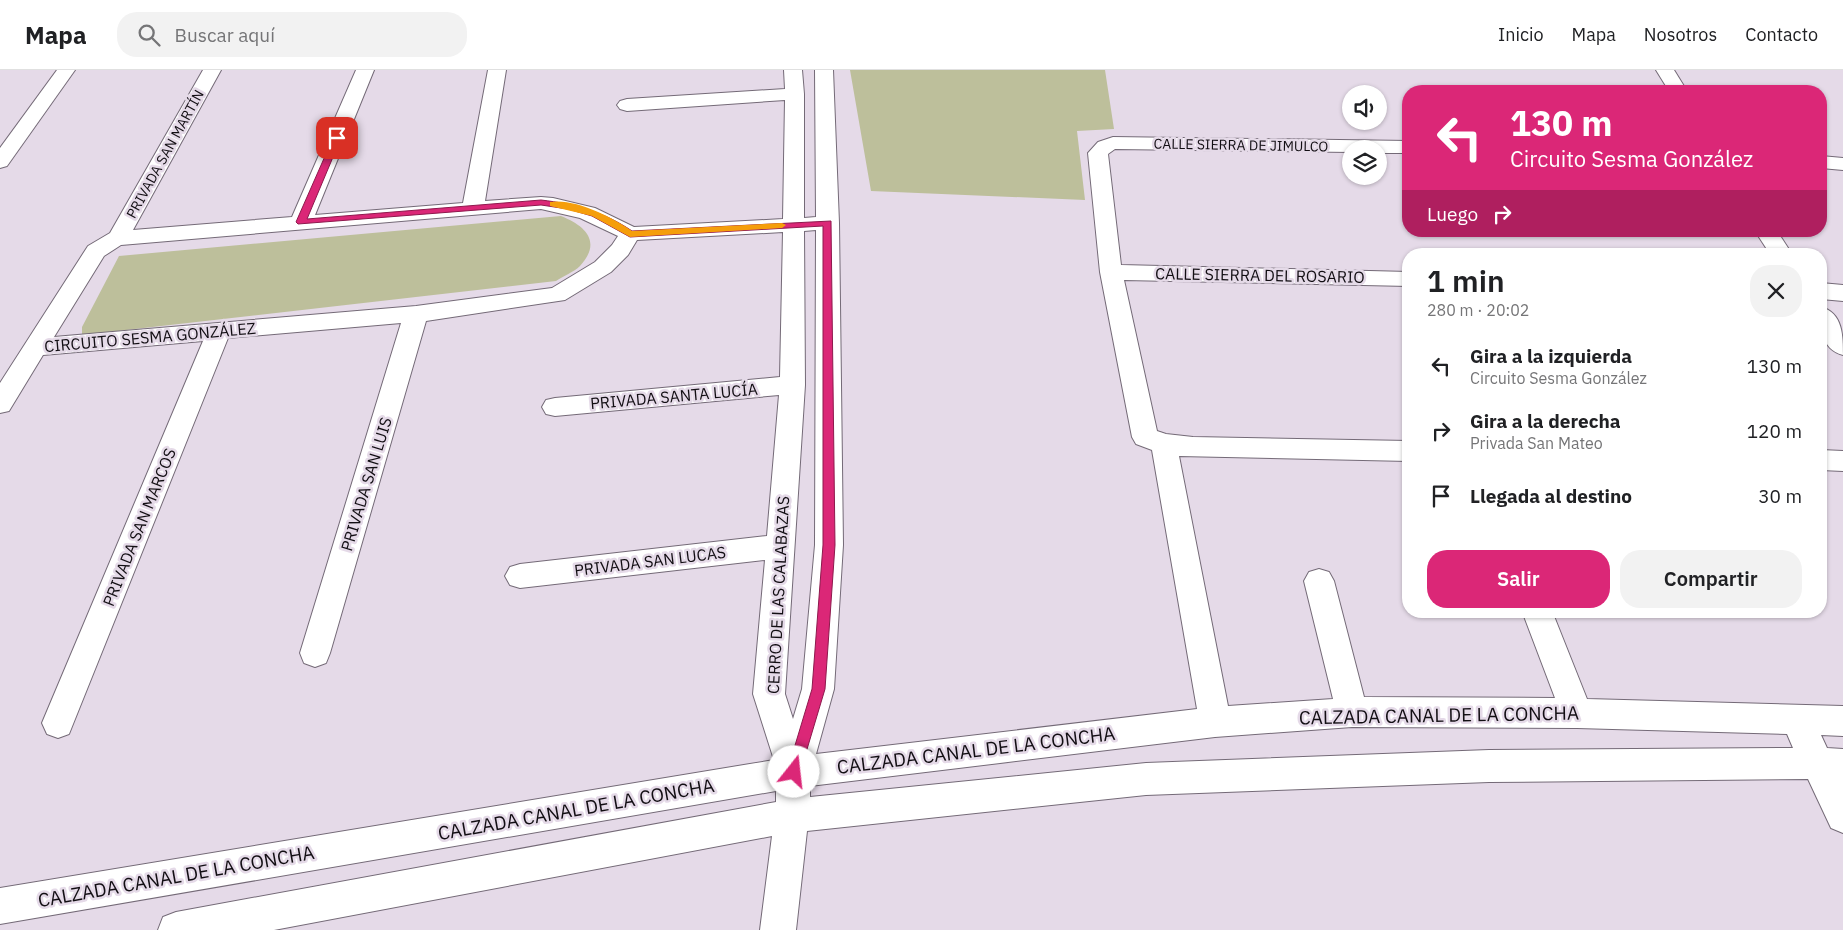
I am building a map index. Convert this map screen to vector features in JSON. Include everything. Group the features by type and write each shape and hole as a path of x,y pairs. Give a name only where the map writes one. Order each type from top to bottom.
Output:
{"street":[{"path":"0,162 66,70"},
{"name":"PRIVADA SAN MARTÍN","path":"118,238 212,70"},
{"path":"301,222 365,70"},
{"path":"473,208 497,70"},
{"path":"778,930 792,816 794,772 818,689 829,545 828,223 824,70"},
{"path":"1665,70 1674,85"},
{"path":"627,105 794,82"},
{"name":"CERRO DE LAS CALABAZAS","path":"794,82 792,385 769,694 794,772"},
{"name":"CALLE SIERRA DE JIMULCO","path":"1111,272 1098,153 1105,146 1113,142 1402,147"},
{"path":"1827,163 1843,164"},
{"name":"CIRCUITO SESMA GONZÁLEZ","path":"541,203 569,206 595,214 615,223 630,234 620,250 603,267 582,282 557,295 416,314 34,347 96,251 118,238 541,203"},
{"path":"630,234 828,223"},
{"path":"1770,237 1777,248"},
{"path":"1111,272 1145,437 1164,444 1193,447 1402,452"},
{"name":"CALLE SIERRA DEL ROSARIO","path":"1111,272 1402,279"},
{"path":"1827,292 1843,293"},
{"name":"PRIVADA SAN LUIS","path":"316,653 416,314"},
{"path":"1827,324 1843,347"},
{"name":"PRIVADA SAN MARCOS","path":"58,723 219,331"},
{"path":"0,404 34,347"},
{"name":"PRIVADA SANTA LUCÍA","path":"555,407 792,385"},
{"path":"1164,444 1215,722"},
{"path":"1827,460 1843,461"},
{"name":"PRIVADA SAN LUCAS","path":"520,576 781,546"},
{"path":"1320,582 1352,712"},
{"path":"1540,618 1577,713"},
{"name":"CALZADA CANAL DE LA CONCHA","path":"0,906 794,772 1215,722 1352,712 1577,713 1843,721"},
{"path":"1796,719 1830,764 1843,816"},
{"path":"176,930 792,816 1146,780 1489,766 1830,764"}],"green space":[{"path":"850,70 1105,70 1114,129 1077,131 1085,200 871,191"},
{"path":"561,216 584,230 590,242 590,249 580,266 556,281 82,335 82,327 119,256"}],"slow traffic":[{"path":"553,204 569,206 595,214 615,223 630,234 782,225"}],"route":[{"path":"337,138 301,222 541,203 569,206 595,214 615,223 630,234 828,223 829,545 818,689 794,772"}]}
